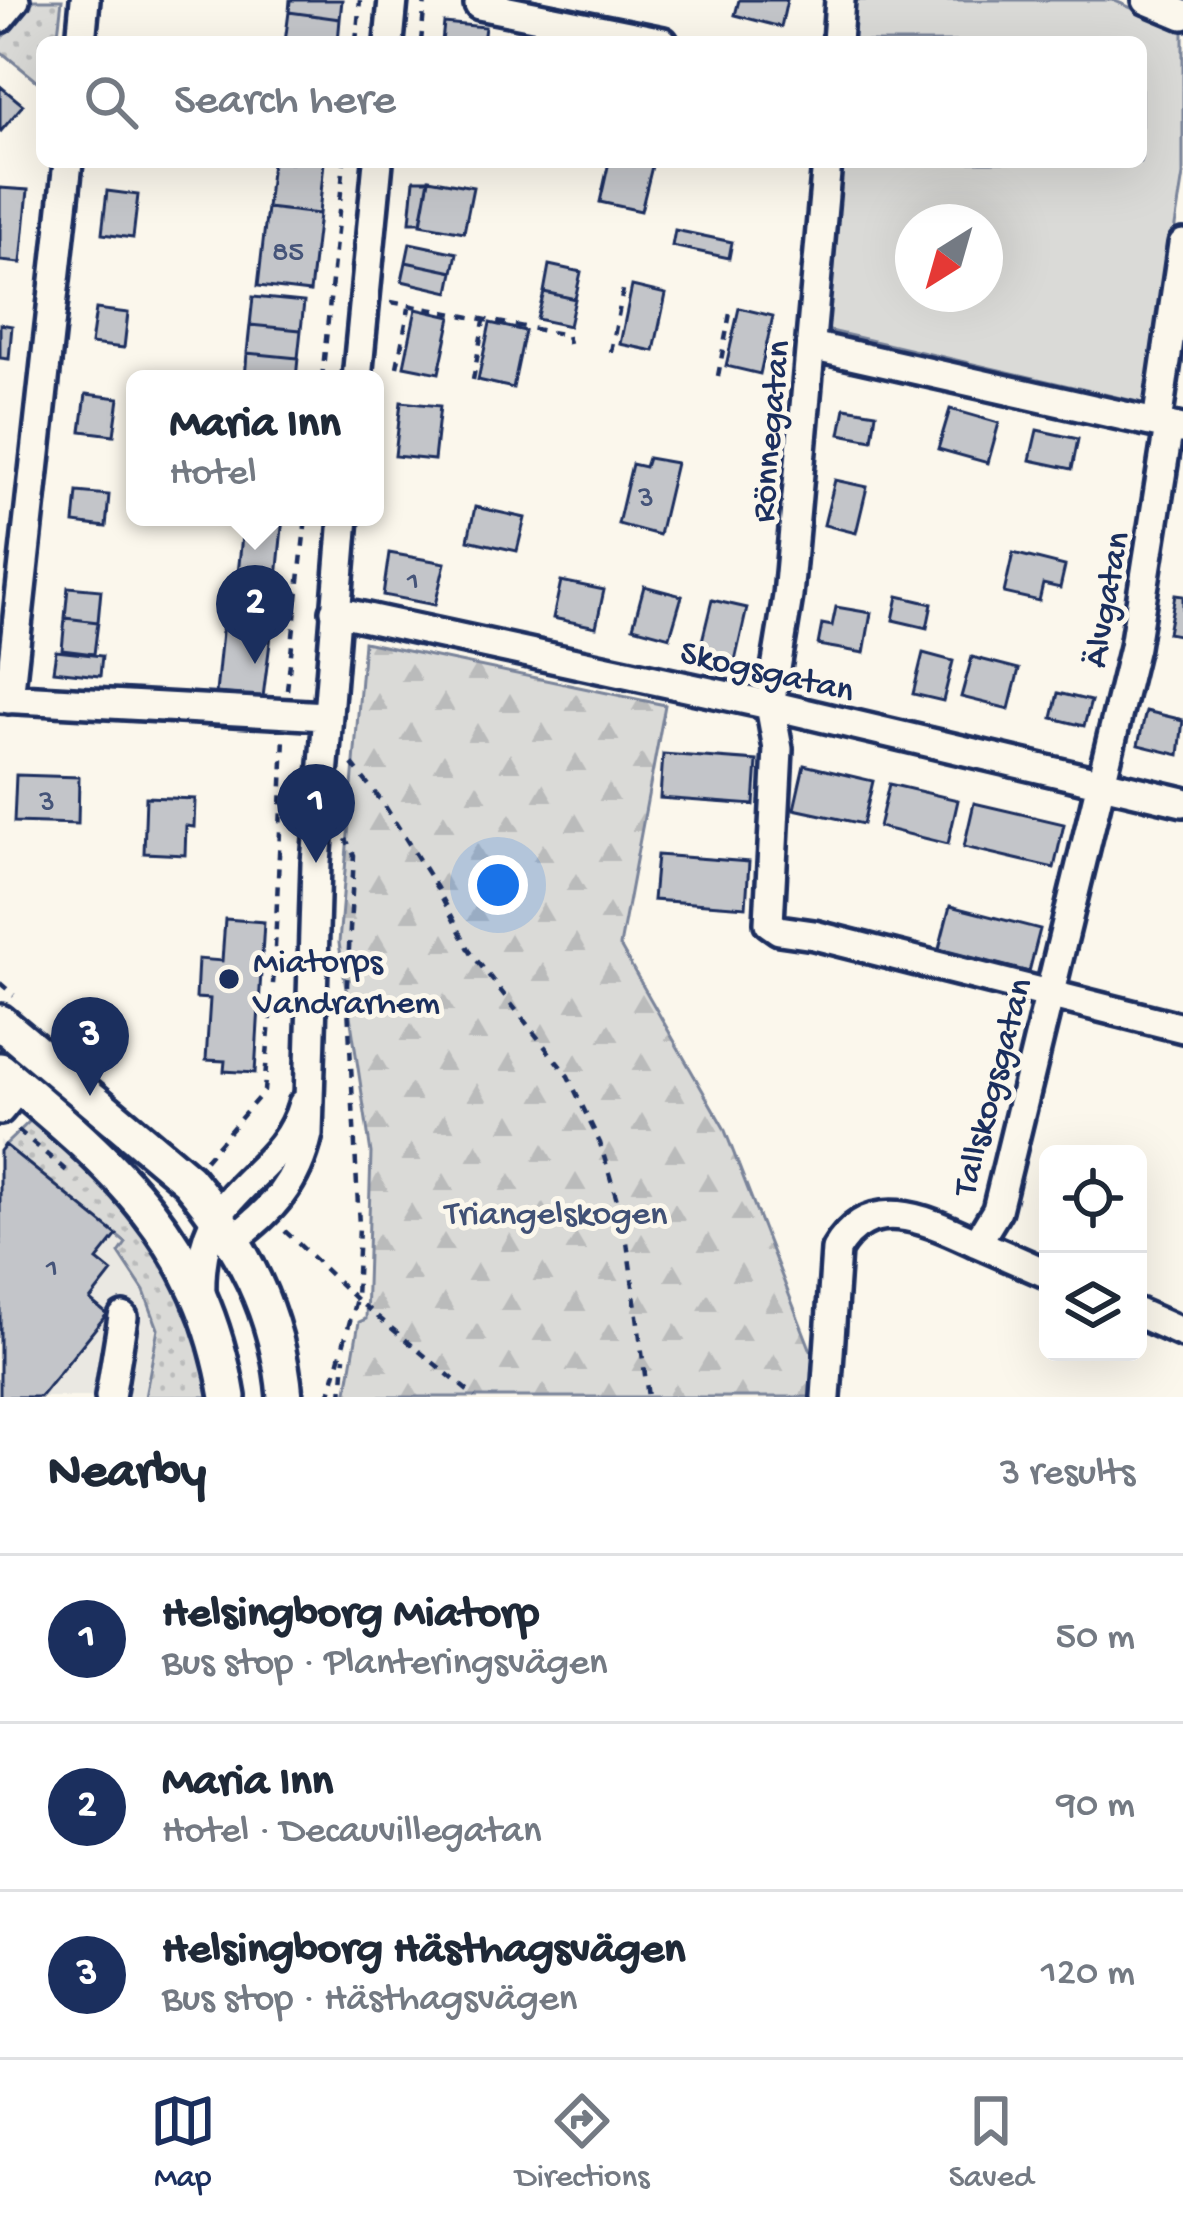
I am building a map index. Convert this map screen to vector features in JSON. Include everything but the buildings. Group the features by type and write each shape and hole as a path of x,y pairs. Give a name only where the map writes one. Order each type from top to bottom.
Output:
{"main road":[{"path":"0,1022 188,1180 267,1308 285,1397"},
{"path":"9,1099 107,1163 140,1198 175,1246 201,1300 228,1397"},
{"path":"140,1198 220,1230"}],"street":[{"path":"0,18 15,0"},
{"path":"82,36 86,0"},
{"path":"390,36 393,0"},
{"path":"837,36 840,0"},
{"path":"1147,0 1183,16"},
{"path":"479,5 633,36"},
{"path":"67,168 5,699 326,716"},
{"path":"358,370 377,168"},
{"name":"Rönnegatan","path":"826,168 788,596 770,705 778,749 769,923 779,930 1052,994"},
{"name":"Älvgatan","path":"1100,783 1134,647 1170,426 1183,244"},
{"path":"811,346 1170,426"},
{"path":"220,1230 267,1214 292,1181 304,1152 310,1108 326,716 343,526"},
{"name":"Skogsgatan","path":"335,611 770,705 1183,802"},
{"name":"Tallskogsgatan","path":"826,1397 836,1250 847,1231 862,1220 884,1214 947,1229 977,1244 997,1210 1100,783"},
{"path":"1052,994 1106,999 1177,1019"},
{"path":"201,1300 200,1275 220,1230 297,1122 308,1083"},
{"path":"977,1244 1039,1270"},
{"path":"110,1397 123,1317"},
{"path":"1147,1317 1183,1333"}],"path":[{"path":"356,36 359,0"},
{"path":"422,36 425,0"},
{"path":"323,370 343,168"},
{"path":"610,352 624,285"},
{"path":"386,302 567,335 569,344"},
{"path":"397,367 409,306"},
{"path":"718,376 731,308"},
{"path":"473,380 484,320"},
{"path":"188,1180 264,1091 274,972 284,714 305,526"},
{"path":"344,778 346,758 405,837 471,953 568,1076 600,1143 625,1227 648,1397"},
{"path":"329,1397 356,1299 359,1226 347,985 354,855 341,827"},
{"path":"9,1099 70,1173"},
{"path":"267,1214 356,1299 476,1397"},
{"path":"342,1397 345,1345"}],"shaded area":[{"path":"0,1140 127,1243 158,1329 145,1397 0,1397"}],"green space":[{"path":"34,0 62,0 58,36 36,36 36,80 0,51 0,40"},
{"path":"851,0 1113,0 1183,30 1183,175 1147,404 822,329 836,168 1147,168 1147,36 848,36"},
{"name":"Triangelskogen","path":"364,642 665,705 620,946 724,1128 829,1397 346,1397 359,1322 366,1319 371,1153 339,943"},
{"path":"31,1120 42,1123 109,1186 166,1258 192,1314 212,1397 145,1397 158,1329 144,1291 119,1253 126,1243 5,1145"}],"place":[{"name":"Maria Inn","path":"255,664"},
{"name":"Helsingborg Miatorp","path":"316,863"},
{"name":"Miatorps Vandrarhem","path":"229,979"},
{"name":"Helsingborg Hästhagsvägen","path":"90,1096"}]}
